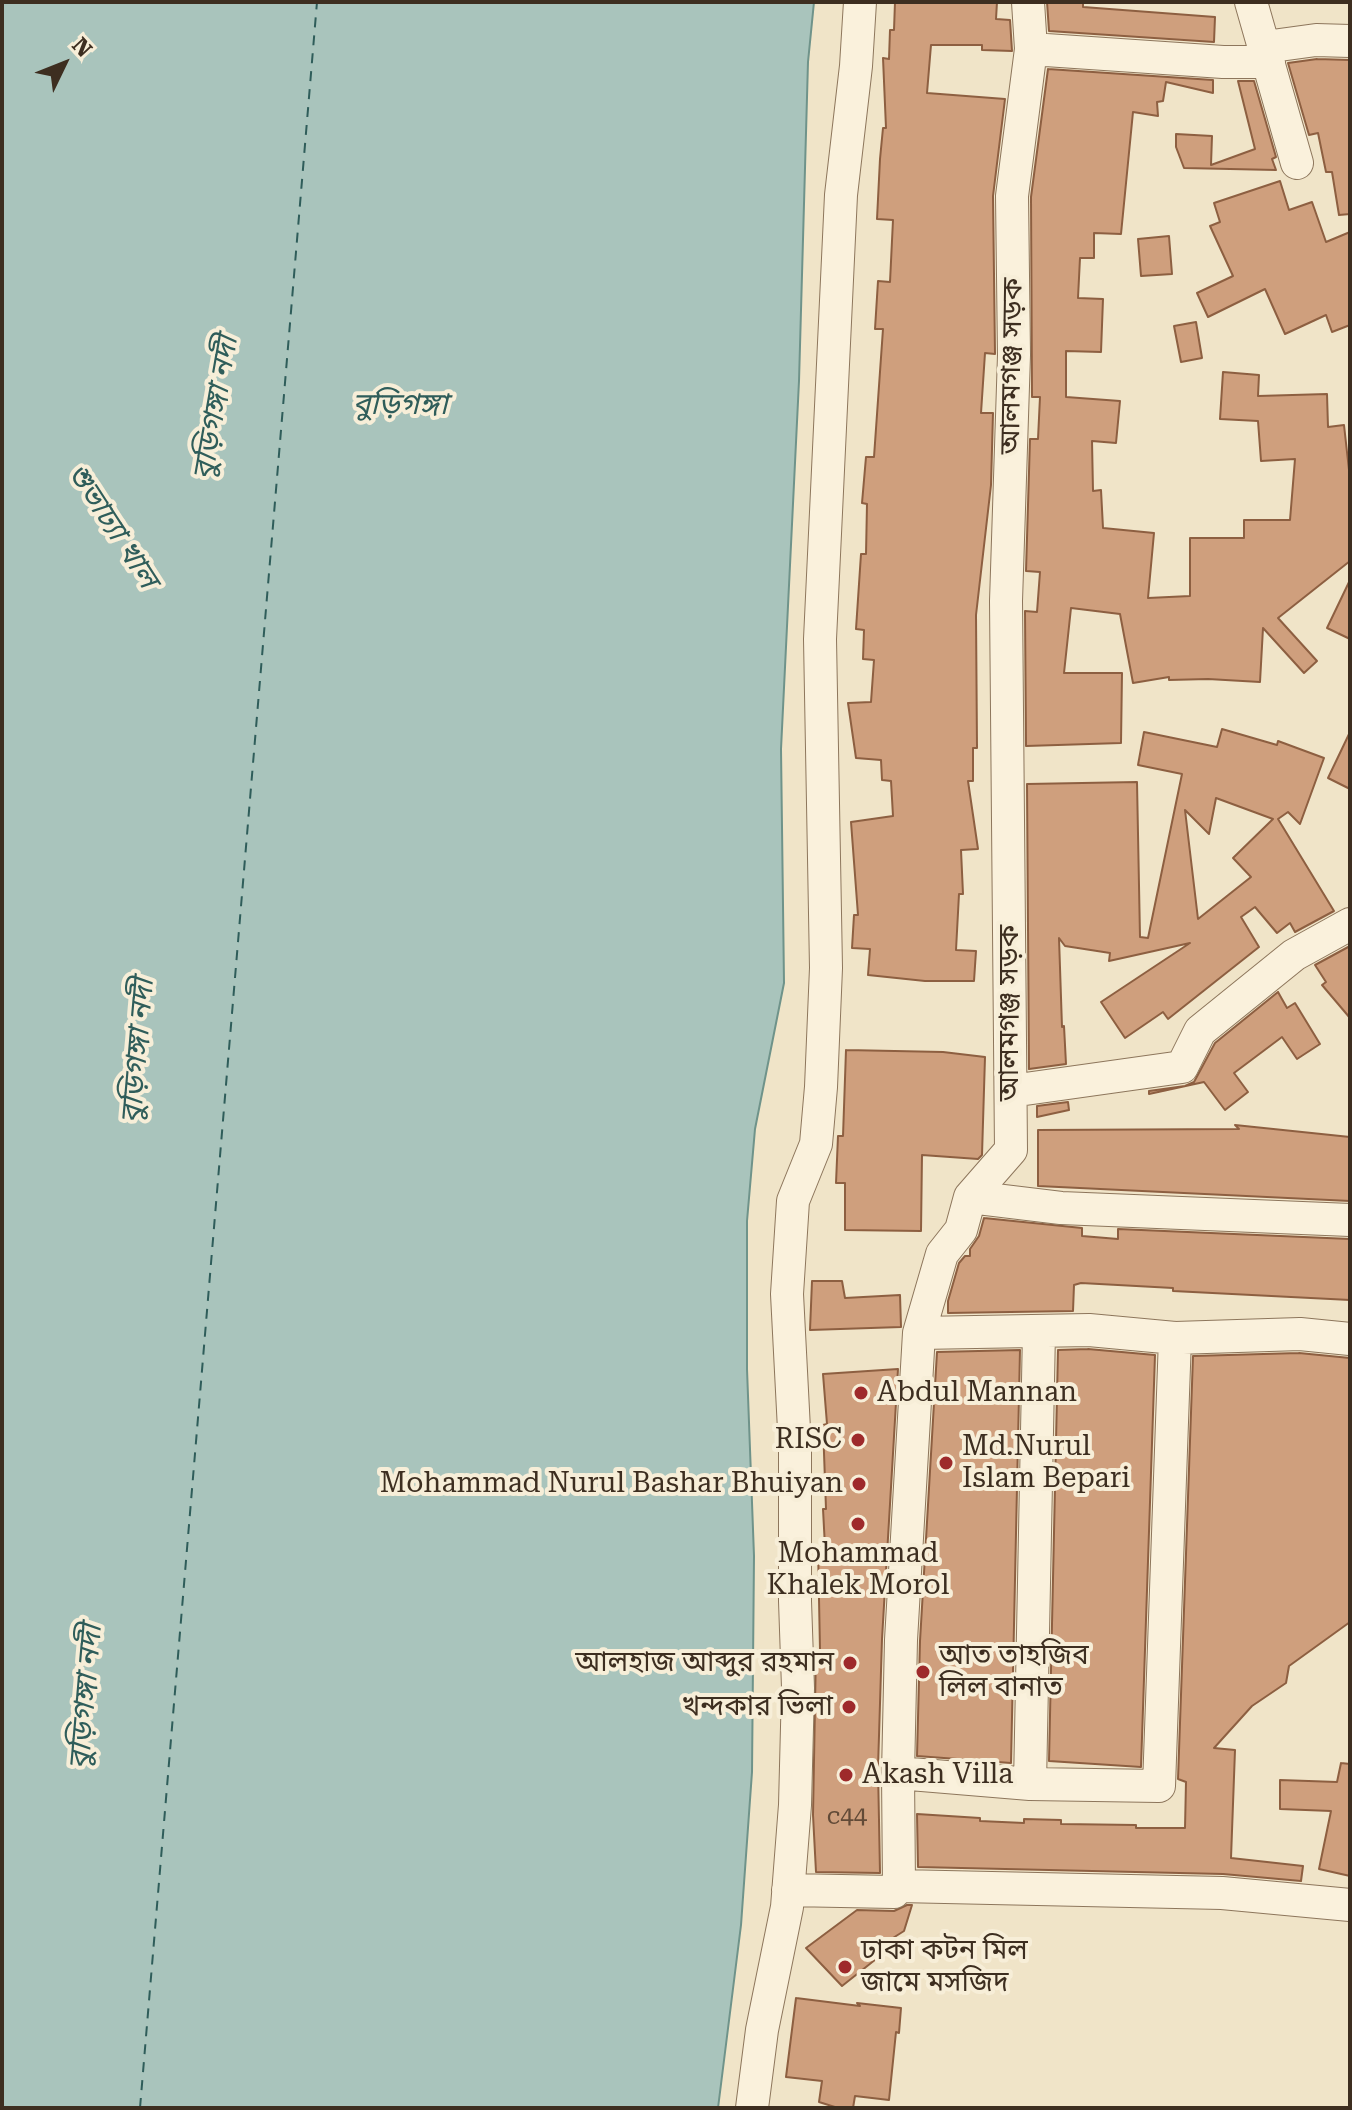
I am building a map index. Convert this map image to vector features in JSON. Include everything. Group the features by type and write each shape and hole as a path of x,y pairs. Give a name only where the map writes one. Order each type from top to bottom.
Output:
{"street":[{"path":"752,2108 762,2030 788,1890 795,1805 798,1688 795,1449 787,1294 793,1201 816,1144 821,1087 826,968 820,639 841,195 860,2"},
{"name":"আলমগঞ্জ সড়ক","path":"899,1886 901,1640 919,1333 942,1254 961,1230 970,1197 1011,1150 1006,601 1014,355 1012,196 1031,49 1028,2"},
{"path":"1251,2 1297,163"},
{"path":"1031,49 1223,62 1316,40 1350,41"},
{"path":"1011,1091 1182,1067 1200,1031 1294,955 1350,924"},
{"path":"970,1197 1061,1208 1350,1220"},
{"path":"919,1333 1089,1330 1175,1338 1300,1334 1350,1339"},
{"path":"1030,1784 1039,1331"},
{"path":"898,1773 1030,1784 1159,1786 1175,1338"},
{"path":"788,1890 894,1892 899,1886 1222,1893 1350,1905"}],"water":[{"name":"বুড়িগঙ্গা","path":"2,2 814,2 808,62 799,381 781,749 784,983 755,1129 747,1221 747,1369 754,1556 752,1772 741,1925 718,2108 2,2108"}],"building":[{"path":"895,2 997,2 996,19 1010,20 1012,51 982,50 982,45 931,45 927,93 1005,99 993,196 995,354 985,353 981,413 993,413 991,485 976,615 977,748 973,748 973,781 968,781 978,849 961,850 963,894 959,894 956,950 976,951 974,981 925,981 868,975 870,949 852,948 854,915 858,915 851,822 893,816 891,781 882,780 881,760 856,758 848,703 871,702 874,660 863,659 864,630 856,629 861,554 866,554 867,504 862,503 866,457 874,457 883,329 875,329 878,281 890,282 893,220 877,219 883,128 886,128 883,58 889,59"},
{"path":"1047,2 1083,2 1083,7 1215,17 1214,42 1049,31"},
{"path":"1317,59 1350,60 1350,214 1339,215 1332,172 1326,172 1318,133 1309,135 1288,63"},
{"path":"1048,69 1213,80 1213,93 1166,82 1163,101 1157,102 1158,116 1133,112 1121,234 1094,233 1094,258 1080,258 1078,298 1103,299 1101,352 1066,351 1066,397 1120,401 1116,443 1092,441 1093,491 1101,490 1103,528 1154,533 1148,598 1190,596 1190,538 1244,538 1244,520 1290,520 1295,459 1261,461 1258,421 1220,419 1223,372 1259,375 1258,396 1327,394 1328,427 1344,425 1350,479 1350,561 1278,618 1317,661 1304,673 1263,628 1260,682 1169,680 1169,677 1133,683 1120,614 1071,608 1064,673 1122,673 1121,743 1026,746 1025,611 1037,612 1040,572 1026,571 1030,439 1038,439 1040,397 1032,397 1031,197"},
{"path":"1238,81 1254,81 1276,157 1272,159 1276,170 1184,168 1176,147 1176,134 1212,136 1211,165 1255,149"},
{"path":"1280,181 1289,210 1312,202 1326,242 1350,232 1350,325 1332,332 1326,315 1285,334 1265,289 1208,317 1197,293 1233,276 1210,226 1220,222 1214,203"},
{"path":"1169,236 1172,274 1141,276 1138,239"},
{"path":"1196,322 1202,358 1181,362 1174,326"},
{"path":"1350,580 1350,639 1327,628"},
{"path":"1222,729 1277,745 1278,741 1324,758 1300,824 1288,812 1278,819 1334,911 1295,932 1290,923 1277,933 1255,907 1241,917 1259,947 1168,1019 1163,1012 1125,1038 1101,1002 1190,943 1109,961 1110,953 1065,946 1059,938 1066,1064 1029,1069 1027,784 1137,782 1140,937 1148,938 1182,774 1138,765 1144,732 1217,747","holes":["1216,798 1273,819 1233,858 1251,877 1198,919 1185,810 1209,834"]},
{"path":"1350,732 1350,789 1328,778"},
{"path":"1350,946 1350,1018 1322,985 1326,982 1315,965"},
{"path":"1278,992 1287,1008 1295,1003 1320,1044 1297,1059 1282,1037 1234,1073 1248,1092 1225,1110 1204,1082 1149,1094 1149,1091 1194,1082 1215,1043"},
{"path":"846,1050 943,1052 985,1057 982,1155 978,1159 922,1155 921,1231 845,1230 845,1183 836,1183 838,1136 843,1136"},
{"path":"1068,1102 1069,1110 1037,1117 1037,1106"},
{"path":"1235,1125 1350,1137 1350,1201 1038,1186 1038,1130 1239,1129"},
{"path":"984,1218 1082,1228 1082,1236 1118,1239 1118,1229 1350,1239 1350,1300 1081,1283 1074,1285 1073,1311 948,1313 948,1301 959,1263 965,1256 970,1256 970,1249 979,1236"},
{"path":"812,1281 842,1281 845,1298 900,1295 901,1327 810,1330"},
{"path":"1088,1349 1155,1355 1141,1767 1049,1761 1058,1350"},
{"path":"1020,1350 1011,1763 917,1756 920,1641 937,1352"},
{"path":"1299,1353 1350,1358 1350,1622 1289,1666 1286,1683 1252,1706 1214,1748 1235,1750 1231,1858 1303,1866 1301,1881 1223,1874 918,1867 917,1814 980,1818 980,1821 1024,1823 1024,1819 1061,1820 1061,1824 1185,1828 1186,1782 1178,1779 1193,1356"},
{"path":"898,1369 882,1639 878,1768 880,1873 816,1872 813,1815 816,1650 820,1650 818,1547 825,1547 823,1509 826,1509 823,1425 827,1424 823,1374"},
{"path":"1341,1763 1350,1764 1350,1876 1319,1869 1331,1811 1280,1809 1280,1780 1337,1782"},
{"name":"ঢাকা কটন মিল জামে মসজিদ","path":"912,1905 904,1931 885,1943 890,1948 842,1986 806,1948 857,1910 894,1911"},
{"path":"796,1998 901,2008 889,2100 855,2096 853,2108 838,2108 819,2102 822,2081 786,2077"}],"ferry route":[{"path":"140,2108 317,2"}],"place":[{"name":"Abdul Mannan","path":"861,1393"},
{"name":"RISC","path":"858,1440"},
{"name":"Md.Nurul Islam Bepari","path":"946,1463"},
{"name":"Mohammad Nurul Bashar Bhuiyan","path":"859,1484"},
{"name":"Mohammad Khalek Morol","path":"858,1524"},
{"name":"আলহাজ আব্দুর রহমান","path":"850,1663"},
{"name":"আত তাহজিব লিল বানাত","path":"923,1672"},
{"name":"খন্দকার ভিলা","path":"849,1707"},
{"name":"Akash Villa","path":"846,1775"},
{"name":"ঢাকা কটন মিল জামে মসজিদ","path":"845,1967"}],"water label":[{"name":"বুড়িগঙ্গা নদী","path":"216,408"},
{"name":"শুভাঢ্যা খাল","path":"112,526"},
{"name":"বুড়িগঙ্গা নদী","path":"138,1051"},
{"name":"বুড়িগঙ্গা নদী","path":"86,1697"}]}
